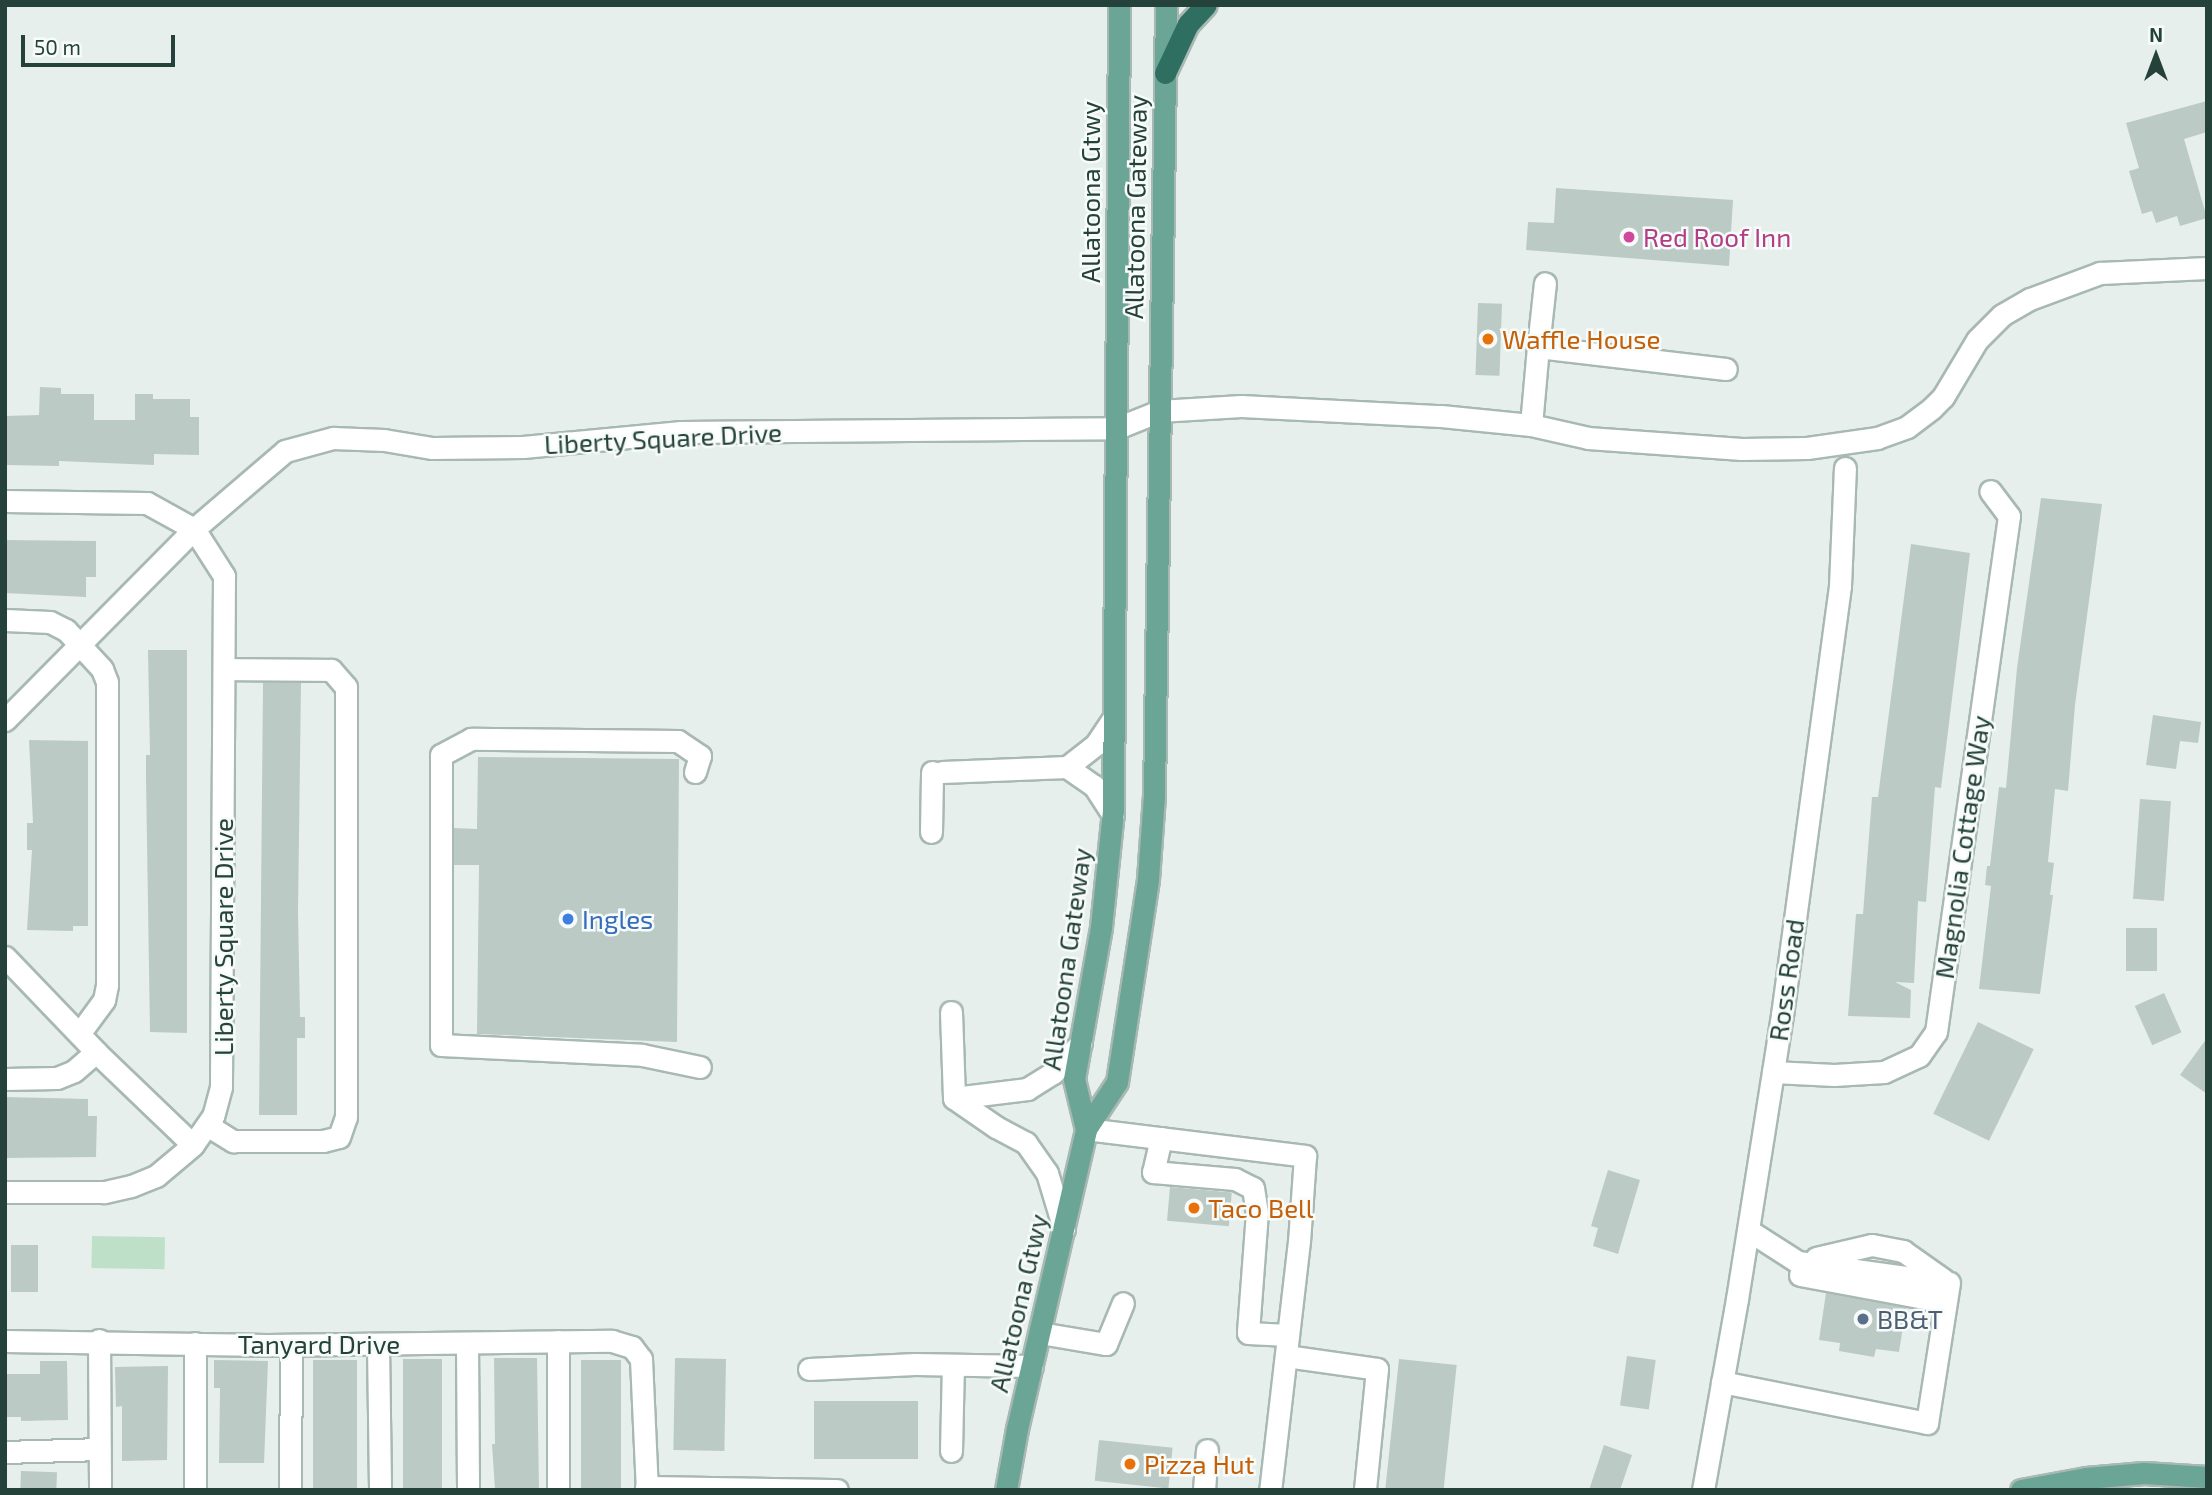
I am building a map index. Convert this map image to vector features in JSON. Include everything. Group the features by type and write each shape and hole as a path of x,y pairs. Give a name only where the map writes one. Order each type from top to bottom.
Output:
{"highway":[{"path":"1165,73 1188,24 1206,5"}],"main road":[{"name":"Allatoona Gtwy","path":"1117,379 1119,5"},
{"name":"Allatoona Gateway","path":"1087,1129 1117,1083 1138,954 1154,796 1166,5"},
{"name":"Allatoona Gateway","path":"1087,1129 1074,1079 1101,928 1113,815 1117,379"},
{"name":"Allatoona Gtwy","path":"1006,1490 1087,1129"},
{"path":"2021,1490 2086,1478 2144,1474 2207,1476"}],"street":[{"name":"Liberty Square Drive","path":"194,529 285,451 333,438 384,440 432,448 484,447 681,432 1117,428 1159,411 1241,406 1441,416 1531,425 1588,438 1742,449 1807,448 1877,438 1907,427 1943,397 1978,340 2002,315 2030,299 2100,273 2207,268"},
{"path":"1531,425 1545,283"},
{"path":"1538,347 1726,369"},
{"name":"Ross Road","path":"1703,1490 1773,1072 1840,586 1845,468"},
{"name":"Magnolia Cottage Way","path":"1773,1072 1834,1075 1884,1072 1919,1056 1936,1032 2010,516 1990,491"},
{"name":"Liberty Square Drive","path":"5,501 147,503 194,529 224,576 222,1087 207,1125 193,1145 156,1177 104,1192 5,1192"},
{"path":"5,720 194,529"},
{"path":"5,620 50,622 66,630 102,668 108,690 107,985 104,1000 79,1034"},
{"path":"207,1125 233,1141 323,1142 339,1137 346,1117 346,687 331,670 224,669"},
{"path":"931,832 937,772 1067,767 1096,744 1114,717"},
{"path":"695,772 700,756 678,741 471,739 441,755 441,1045 642,1055 700,1067"},
{"path":"1067,767 1094,786 1113,815"},
{"path":"5,957 96,1052 193,1145"},
{"path":"951,1012 954,1098"},
{"path":"954,1098 1027,1089 1053,1073 1081,1043"},
{"path":"5,1079 57,1078 81,1066 96,1052"},
{"path":"954,1098 996,1127 1026,1143 1047,1173 1064,1229"},
{"path":"1087,1129 1305,1156 1270,1490"},
{"path":"1161,1138 1153,1172 1235,1179 1254,1188 1257,1212 1248,1333 1288,1335"},
{"path":"1722,1382 1927,1423 1947,1292 1797,1268 1748,1230"},
{"path":"1040,1333 1107,1344 1123,1303"},
{"name":"Tanyard Drive","path":"5,1340 290,1345 612,1341 632,1347 641,1359 644,1372 646,1488"},
{"path":"99,1340 100,1490"},
{"path":"558,1341 558,1490"},
{"path":"195,1343 195,1490"},
{"path":"467,1343 468,1490"},
{"path":"379,1344 380,1490"},
{"path":"290,1345 290,1490"},
{"path":"1286,1356 1377,1369 1364,1490"},
{"path":"951,1451 953,1366"},
{"path":"809,1368 1032,1366"},
{"path":"5,1452 99,1450"},
{"path":"1204,1490 1207,1450"},
{"path":"646,1488 836,1490"}],"green space":[{"path":"92,1236 165,1237 164,1269 91,1268"}],"building":[{"path":"2207,101 2207,132 2184,139 2207,218 2180,226 2177,216 2156,223 2152,211 2142,214 2129,171 2139,168 2126,123"},
{"name":"Red Roof Inn","path":"1556,188 1733,200 1729,266 1526,250 1528,222 1554,223"},
{"name":"Waffle House","path":"1478,303 1502,304 1499,376 1475,375"},
{"path":"40,387 61,388 61,394 94,394 94,420 135,420 135,394 153,394 153,399 190,399 190,417 199,417 199,455 154,454 154,465 59,461 59,466 5,465 5,416 39,415"},
{"path":"2041,498 2102,504 2075,705 2068,791 2055,789 2048,862 2054,863 2050,895 2053,895 2040,994 1979,989 1991,886 1985,885 1987,866 1990,866 1999,787 2006,788 2017,668"},
{"path":"5,540 96,541 96,577 86,577 86,597 5,593"},
{"path":"1911,544 1970,553 1941,788 1935,787 1926,902 1918,901 1914,983 1895,982 1911,990 1910,1018 1848,1016 1856,914 1863,914 1872,797 1878,797"},
{"path":"148,650 187,650 187,1033 150,1032 146,777 146,755 150,755"},
{"path":"263,683 301,683 298,912 300,1017 305,1017 305,1038 297,1038 297,1115 259,1115"},
{"path":"2153,715 2201,722 2198,743 2180,741 2176,769 2146,765"},
{"path":"29,740 88,741 88,926 73,926 73,931 27,930 32,850 27,850 27,823 33,823"},
{"path":"478,757 679,759 677,1042 477,1034 479,865 454,865 454,828 477,829"},
{"path":"2140,799 2171,801 2164,901 2133,899"},
{"path":"2126,928 2157,928 2157,971 2126,971"},
{"path":"2164,993 2181,1032 2152,1045 2135,1006"},
{"path":"1978,1022 2034,1049 1989,1141 1933,1114"},
{"path":"2207,1038 2207,1094 2180,1075"},
{"path":"5,1097 88,1099 88,1116 97,1116 96,1157 5,1158"},
{"path":"1608,1170 1640,1180 1618,1254 1593,1246 1598,1228 1591,1226"},
{"path":"1170,1187 1232,1192 1229,1226 1167,1221"},
{"path":"11,1245 38,1245 38,1292 11,1292"},
{"name":"BB&T","path":"1826,1293 1906,1308 1899,1352 1876,1349 1874,1357 1839,1351 1840,1343 1819,1340"},
{"path":"1627,1356 1656,1360 1649,1410 1620,1406"},
{"path":"494,1358 537,1358 539,1490 495,1490 492,1444 495,1444"},
{"path":"675,1358 726,1359 724,1451 673,1450"},
{"path":"403,1359 442,1359 442,1488 403,1488"},
{"path":"1399,1359 1457,1365 1444,1490 1385,1490"},
{"path":"214,1360 268,1361 264,1463 219,1463 220,1388 214,1388"},
{"path":"313,1360 357,1360 357,1488 313,1488"},
{"path":"581,1360 621,1360 621,1490 581,1490"},
{"path":"40,1361 67,1361 68,1420 21,1421 21,1417 5,1417 5,1374 40,1374"},
{"path":"168,1366 167,1460 122,1461 122,1406 116,1407 115,1367"},
{"path":"814,1401 918,1401 918,1459 814,1459"},
{"path":"1099,1440 1173,1448 1168,1489 1095,1481"},
{"path":"1604,1445 1632,1455 1620,1490 1589,1490"},
{"path":"21,1471 57,1472 56,1490 20,1490"}],"place":[{"name":"Red Roof Inn","path":"1629,237"},
{"name":"Waffle House","path":"1488,339"},
{"name":"Ingles","path":"568,919"},
{"name":"Taco Bell","path":"1194,1208"},
{"name":"BB&T","path":"1863,1319"},
{"name":"Pizza Hut","path":"1130,1464"}]}
